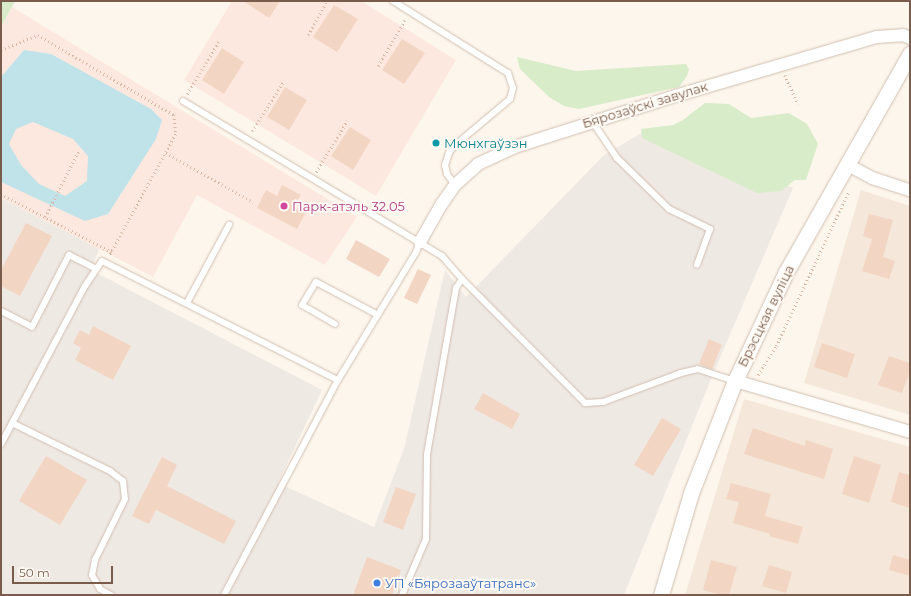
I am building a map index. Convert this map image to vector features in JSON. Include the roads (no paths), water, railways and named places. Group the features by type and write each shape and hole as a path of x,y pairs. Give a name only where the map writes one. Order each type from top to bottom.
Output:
{"street":[{"name":"Бярозаўскі завулак","path":"420,242 441,205 455,185 478,164 515,147 592,121 877,37 902,35 910,38"},
{"name":"Брэсцкая вуліца","path":"661,595 691,493 735,381 786,272 853,168 910,54"},
{"path":"853,168 872,178 910,190"},
{"path":"735,381 910,432"}],"lane":[{"path":"393,1 508,73 513,88 510,100 454,146 449,153 445,165 447,174 455,185"},
{"path":"183,101 442,256 462,279 585,403 603,402 681,373 698,369 735,381"},
{"path":"592,121 617,158 669,209 710,229 697,265"},
{"path":"187,303 229,225"},
{"path":"224,595 338,380 416,252 420,242"},
{"path":"1,311 32,327 69,256 96,269"},
{"path":"1,444 85,286 102,261 338,380"},
{"path":"402,595 426,539 427,455 456,288 462,279"},
{"path":"335,324 302,305 316,282 378,315"},
{"path":"12,423 110,471 123,481 125,499 95,560 92,575 100,589 111,595"}],"water":[{"path":"24,50 51,54 151,109 162,120 156,139 108,214 85,221 1,182 1,77","holes":["33,122 73,139 88,156 87,181 65,196 39,184 21,165 9,144 16,129"]}],"place":[{"name":"Мюнхгаўзэн","path":"436,143"},
{"name":"Парк-атэль 32.05","path":"284,206"},
{"name":"УП «Бярозааўтатранс»","path":"377,583"}]}
